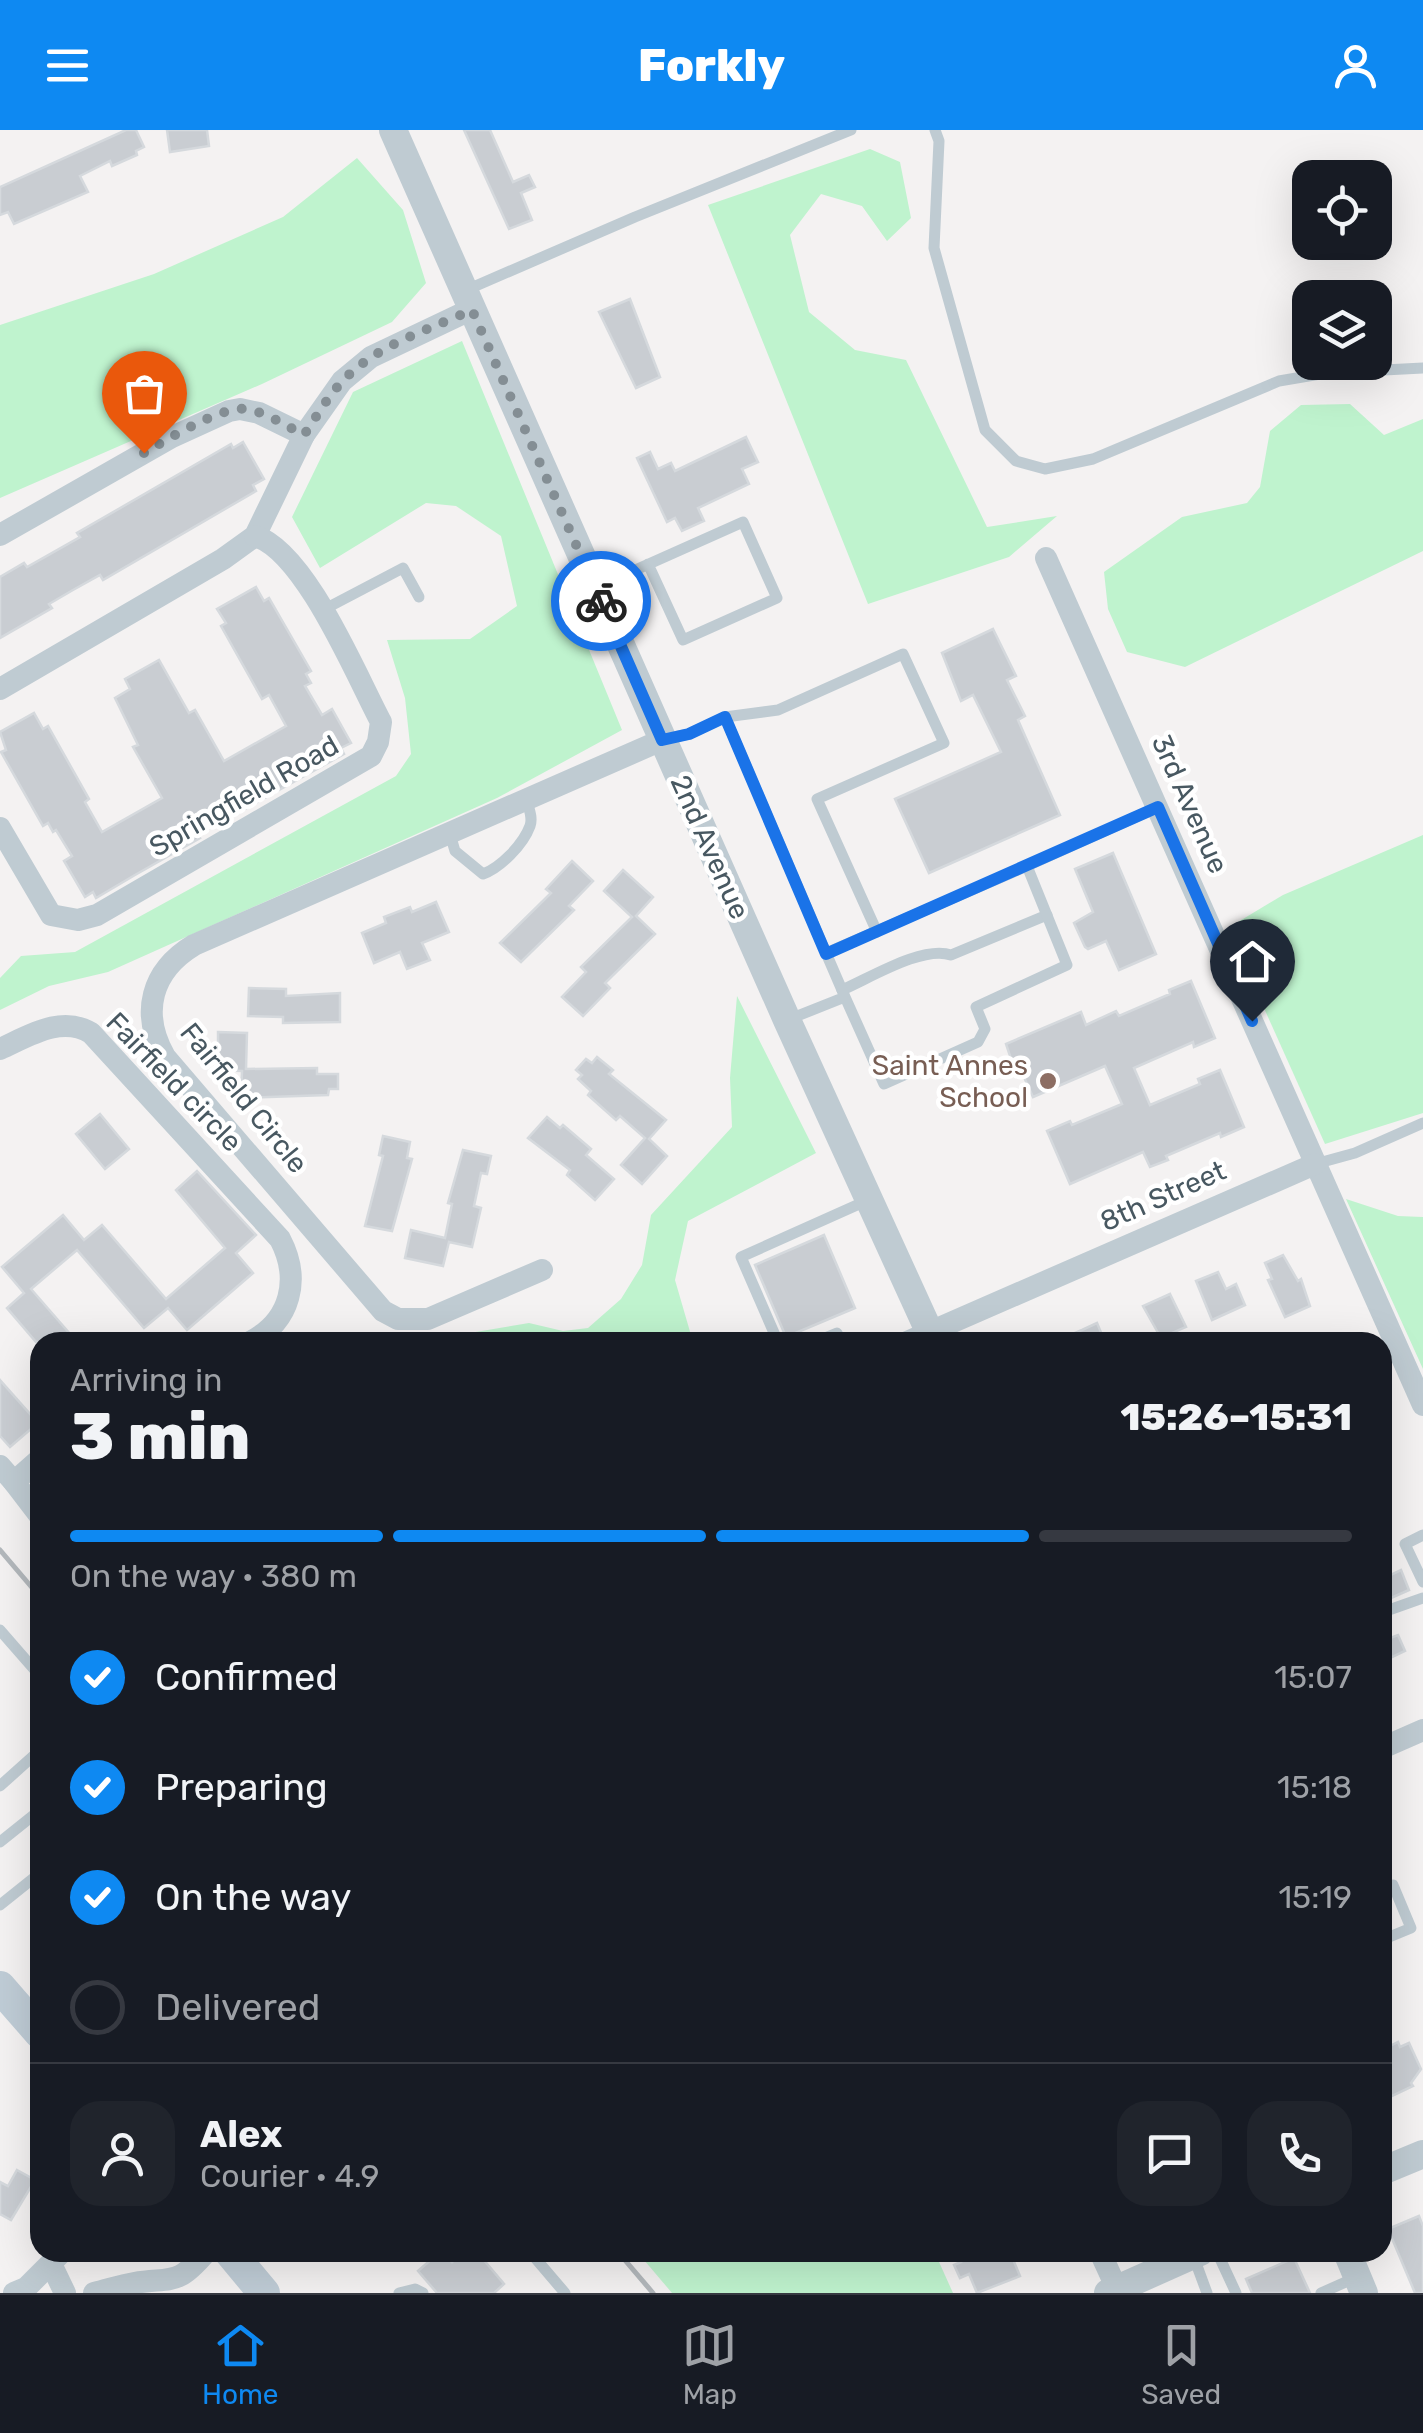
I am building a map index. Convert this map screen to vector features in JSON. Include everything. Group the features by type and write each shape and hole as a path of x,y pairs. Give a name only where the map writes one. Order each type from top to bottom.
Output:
{"main road":[{"path":"0,1987 30,2022"},
{"path":"238,2262 264,2293"}],"street":[{"name":"2nd Avenue","path":"392,130 868,1200 920,1332"},
{"path":"0,689 223,559 255,536 304,435 342,381 363,363 468,300"},
{"path":"0,536 172,437 240,408 304,435"},
{"name":"Springfield Road","path":"0,828 51,916 78,920 97,915 370,756 378,742 381,722 304,578 281,551 268,540 255,536"},
{"name":"3rd Avenue","path":"1046,558 1315,1164 1383,1332"},
{"name":"Fairfield Circle","path":"542,1270 428,1319 398,1319 383,1311 165,1057 155,1040 150,1016 153,992 160,975 183,952 662,740"},
{"name":"Fairfield circle","path":"0,1049 58,1025 91,1033 280,1238 291,1266 290,1297 278,1320 263,1332"},
{"name":"8th Street","path":"939,1332 1315,1164"},
{"name":"3rd Avenue","path":"1392,1351 1423,1405"},
{"path":"30,1464 7,1474 30,1503"},
{"path":"1392,1744 1423,1730"},
{"path":"1392,2168 1423,2154"},
{"path":"14,2293 26,2288 54,2262"},
{"path":"58,2262 65,2293"},
{"path":"94,2293 134,2282 176,2279 197,2262"},
{"path":"1108,2262 1127,2288 1183,2262"},
{"path":"134,2282 189,2293"}],"lane":[{"path":"468,300 635,217 851,130"},
{"path":"935,130 938,141 934,248 985,430 1016,462 1046,469 1093,458 1279,380 1326,373 1423,368"},
{"path":"595,588 648,564 743,522 777,598 683,640 648,564"},
{"path":"321,610 402,568 419,597"},
{"path":"662,740 689,734 725,717 778,710 903,654 944,743 817,798 877,932"},
{"path":"725,717 884,1084 978,1042 985,1029 976,1007 1067,965 1027,866"},
{"path":"450,834 455,851 483,874 497,870 530,828 527,801"},
{"path":"826,954 1158,807"},
{"path":"787,1020 925,954 951,955 1047,915"},
{"name":"8th Street","path":"1315,1164 1355,1153 1423,1123"},
{"path":"774,1332 741,1257 868,1200"},
{"path":"1423,1536 1405,1544 1423,1582"},
{"path":"1392,1609 1423,1598"},
{"path":"0,1630 30,1664"},
{"path":"0,1786 30,1759"},
{"path":"0,1842 30,1818"},
{"path":"0,1905 30,1881"},
{"path":"1392,1885 1411,1928 1392,1936"},
{"path":"539,2262 565,2293"},
{"path":"1204,2262 1207,2293"},
{"path":"1210,2262 1236,2293"},
{"path":"1321,2293 1356,2280"},
{"path":"399,2293 422,2293"}],"green space":[{"path":"870,149 900,162 911,218 887,241 862,206 821,194 790,235 809,312 855,350 906,360 987,527 1057,516 1009,557 868,604 708,205"},
{"path":"357,158 403,210 426,283 392,322 262,384 0,498 0,325 154,274 283,217"},
{"path":"462,341 622,730 497,798 108,972 49,986 0,1010 0,978 21,956 75,952 396,776 411,754 405,698 387,640 470,639 517,606 501,536 456,506 426,503 320,568 292,517 353,392"},
{"path":"1350,404 1384,435 1423,419 1423,551 1185,667 1127,652 1108,609 1104,572 1182,517 1247,503 1260,487 1270,431 1301,405"},
{"path":"1423,835 1423,1113 1325,1144 1228,928 1283,895"},
{"path":"737,996 816,1153 688,1221 675,1280 690,1332 475,1332 529,1323 563,1331 588,1328 621,1299 642,1265 651,1215 732,1127 730,1078"},
{"path":"1346,1199 1398,1216 1423,1217 1423,1369"},
{"path":"646,2262 939,2262 953,2293 672,2293"}],"building":[{"path":"126,130 136,130 144,147 136,151 137,155 112,166 110,161 80,176 88,192 14,224 8,212 0,215 0,187"},
{"path":"167,130 207,130 209,146 170,152"},
{"path":"464,130 490,130 513,182 529,175 535,187 521,193 532,220 509,229"},
{"path":"630,299 660,377 636,388 599,312"},
{"path":"746,437 758,462 742,469 749,484 698,508 704,521 682,531 675,518 667,522 637,458 650,452 658,469 671,463 675,471"},
{"path":"243,442 264,479 253,485 256,491 103,580 100,575 73,590 49,604 52,608 0,638 0,577 24,563 27,567 80,537 77,533 231,444 233,448"},
{"path":"256,587 264,601 269,598 311,671 306,674 311,683 305,686 322,715 332,709 351,743 341,748 344,754 198,835 200,838 96,898 93,892 85,897 64,861 72,856 56,830 53,832 48,823 43,826 1,752 6,750 0,732 34,713 43,729 48,726 89,799 85,802 102,832 162,798 133,747 138,745 115,698 130,689 125,679 159,660 189,713 195,710 224,761 286,726 269,695 262,699 221,626 226,623 217,609"},
{"path":"993,629 1016,676 1007,680 1025,716 1018,720 1060,815 929,873 895,799 1001,752 973,695 961,701 942,653"},
{"path":"1113,853 1156,954 1119,970 1106,941 1088,949 1074,923 1093,912 1075,869"},
{"path":"572,861 593,881 569,906 574,910 521,962 500,943 551,893 546,889"},
{"path":"623,870 653,897 636,916 655,934 605,983 610,988 583,1016 562,997 586,972 581,967 632,917 604,891"},
{"path":"436,902 449,932 422,943 430,960 407,969 400,952 374,963 362,933 386,923 384,917"},
{"name":"Saint Annes School","path":"1191,981 1215,1038 1194,1047 1193,1042 1134,1068 1150,1105 1200,1084 1198,1079 1220,1070 1244,1127 1221,1137 1220,1133 1150,1167 1143,1152 1070,1184 1047,1131 1122,1104 1105,1066 1033,1097 1023,1075 1017,1077 1006,1044 1081,1012 1086,1025 1116,1011 1119,1016"},
{"path":"249,988 286,989 286,996 340,993 340,1022 283,1023 283,1017 248,1016"},
{"path":"218,1032 247,1033 246,1069 317,1068 317,1074 338,1074 338,1089 329,1089 328,1095 241,1098 242,1071 218,1070"},
{"path":"597,1057 613,1070 609,1074 666,1120 649,1139 667,1156 642,1184 621,1165 645,1138 620,1116 616,1120 588,1095 591,1091 578,1079 582,1075 576,1070 586,1059 592,1063"},
{"path":"100,1114 129,1149 105,1169 76,1134"},
{"path":"547,1117 591,1149 586,1155 614,1179 595,1200 567,1175 570,1170 528,1138"},
{"path":"383,1136 410,1142 407,1158 412,1159 392,1231 365,1226 383,1156 379,1155"},
{"path":"463,1150 491,1156 487,1174 481,1173 474,1206 481,1208 472,1247 449,1242 443,1266 405,1258 411,1230 445,1238 452,1204 448,1203"},
{"path":"197,1171 256,1235 236,1253 253,1273 187,1330 168,1308 144,1328 77,1250 31,1289 68,1332 30,1335 7,1308 24,1293 2,1267 63,1215 84,1240 102,1225 166,1299 225,1248 176,1190"},
{"path":"824,1235 855,1308 798,1332 784,1332 755,1265"},
{"path":"1283,1255 1298,1281 1301,1279 1310,1306 1285,1317 1268,1280 1272,1279 1265,1263"},
{"path":"1218,1272 1226,1289 1236,1284 1245,1305 1212,1320 1196,1281"},
{"path":"1170,1294 1186,1327 1158,1332 1143,1306"},
{"path":"1097,1323 1101,1332 1077,1332"},
{"path":"0,1380 30,1414 30,1430 10,1447 0,1436"},
{"path":"1401,1570 1409,1590 1392,1598 1392,1574"},
{"path":"1398,1635 1405,1651 1392,1657 1392,1637"},
{"path":"1409,2043 1421,2069 1411,2083 1413,2086 1392,2096 1392,2045"},
{"path":"17,2170 30,2177 30,2188 11,2220 0,2214 0,2182 8,2186"},
{"path":"1419,2216 1423,2226 1423,2293 1415,2293 1392,2238 1392,2227"},
{"path":"428,2262 485,2262 504,2284 494,2293 437,2293 418,2271"},
{"path":"1014,2262 1020,2276 977,2293 969,2274 960,2278 954,2265"},
{"path":"1285,2262 1296,2262 1310,2293 1252,2293 1246,2279"}],"railway":[{"path":"0,1550 30,1585"},
{"path":"627,2262 653,2293"}],"way so far":[{"path":"144,453 240,408 304,435 342,381 371,357 472,310 601,601"}],"place":[{"name":"Saint Annes School","path":"1048,1081"}],"route":[{"path":"601,601 662,740 689,734 725,717 826,954 1158,807 1252,1021"}]}
